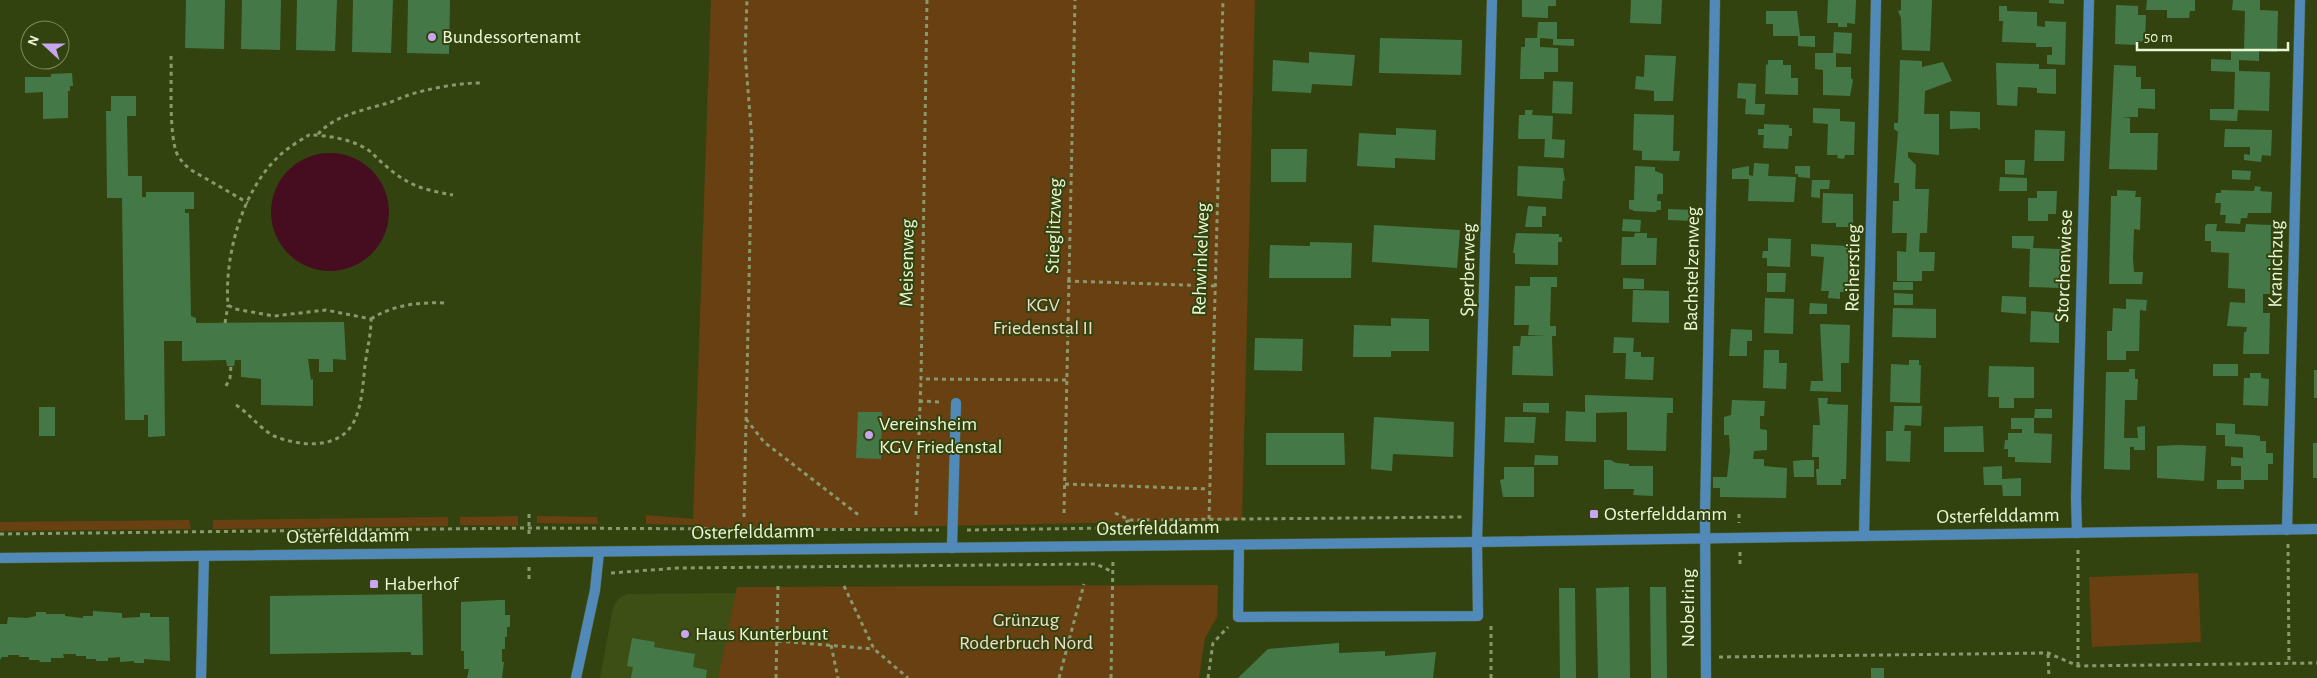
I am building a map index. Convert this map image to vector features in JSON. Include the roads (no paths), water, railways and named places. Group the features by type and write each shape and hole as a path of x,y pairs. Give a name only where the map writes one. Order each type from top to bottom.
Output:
{"street":[{"name":"Sperberweg","path":"1239,545 1238,617 1478,616 1477,542 1492,0"},
{"name":"Bachstelzenweg","path":"1705,538 1715,0"},
{"name":"Reiherstieg","path":"1864,536 1876,0"},
{"name":"Storchenwiese","path":"2077,532 2076,498 2089,0"},
{"name":"Kranichzug","path":"2287,530 2300,0"},
{"path":"952,548 956,403"},
{"name":"Osterfelddamm","path":"0,558 1239,545 2317,529"},
{"name":"Nobelring","path":"1705,538 1706,678"},
{"path":"576,678 595,590 599,552"},
{"path":"201,678 204,556"}],"place":[{"name":"Bundessortenamt","path":"432,37"},
{"name":"Vereinsheim KGV Friedenstal","path":"869,435"},
{"name":"Osterfelddamm","path":"1594,514"},
{"name":"Haberhof","path":"374,584"},
{"name":"Haus Kunterbunt","path":"685,634"}],"park label":[{"name":"KGV Friedenstal II","path":"1043,316"},
{"name":"Grünzug Roderbruch Nord","path":"1026,632"}]}
